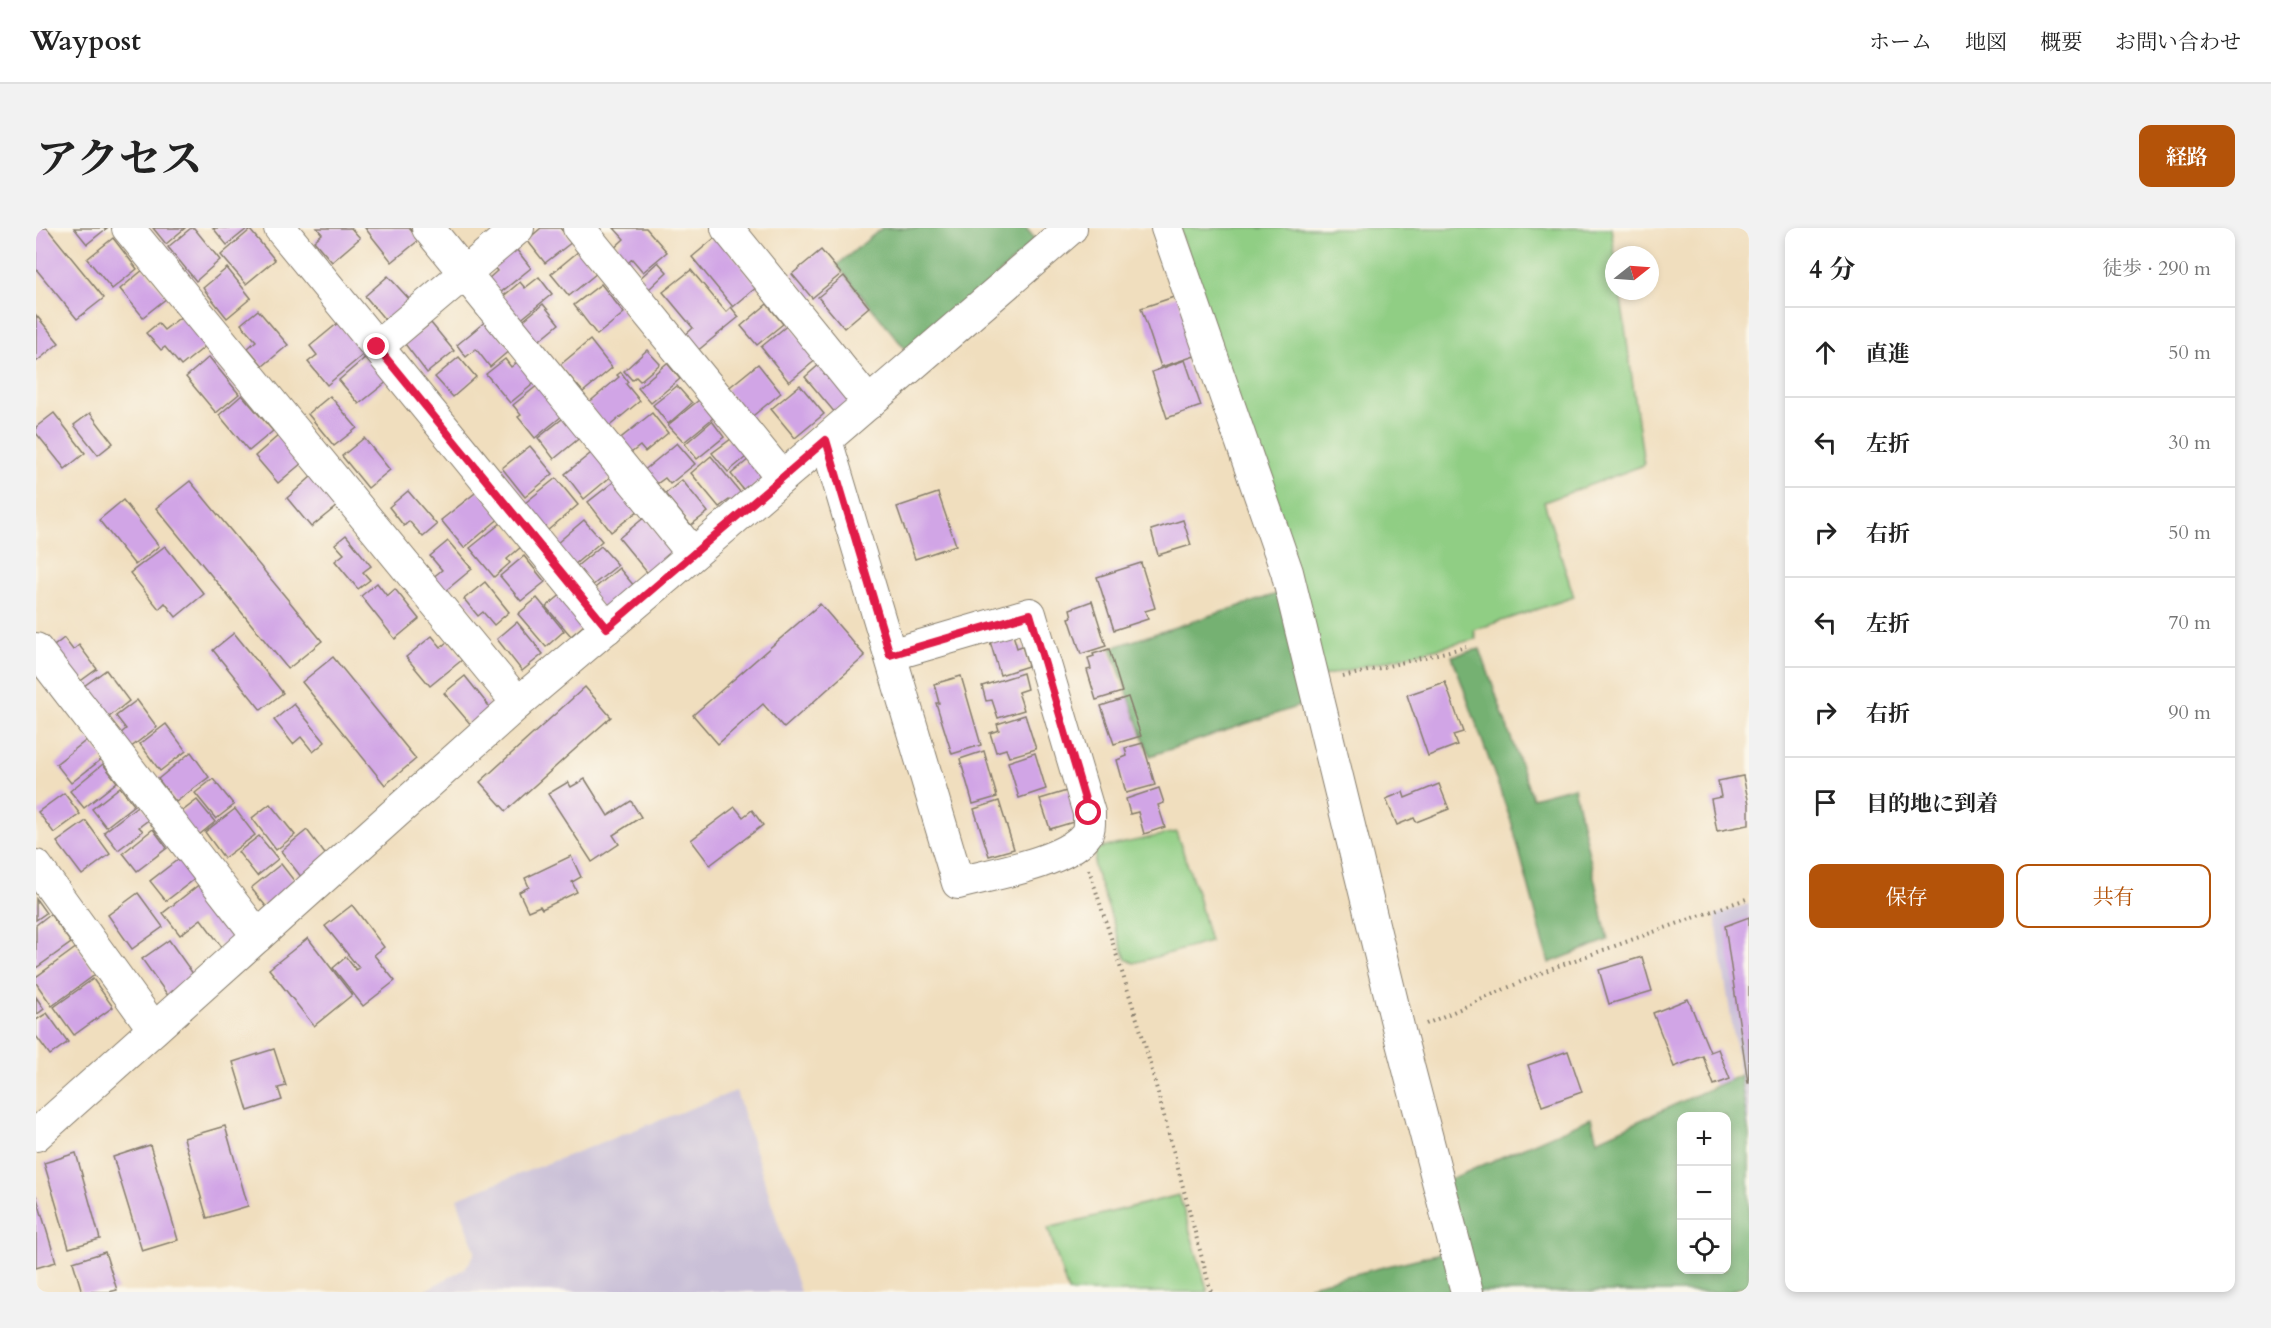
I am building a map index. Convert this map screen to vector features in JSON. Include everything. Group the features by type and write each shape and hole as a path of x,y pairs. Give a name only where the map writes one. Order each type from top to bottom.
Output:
{"street":[{"path":"128,228 518,703"},
{"path":"280,228 607,628"},
{"path":"428,228 693,554"},
{"path":"377,347 518,228"},
{"path":"579,228 782,477"},
{"path":"727,228 869,403"},
{"path":"39,1124 154,1029 518,703 1071,228"},
{"path":"1167,228 1287,572 1467,1292"},
{"path":"826,440 890,655 958,883 1061,855 1085,835 1089,826 1089,813 1030,614 890,655"},
{"path":"36,649 258,936"},
{"path":"36,866 154,1029"}],"path":[{"path":"1316,684 1466,646"},
{"path":"1079,840 1144,1041 1210,1292"},
{"path":"1401,1035 1550,969 1749,898"}],"shaded area":[{"path":"1749,904 1749,1135 1715,915"},
{"path":"736,1091 800,1292 422,1292 464,1269 475,1251 457,1198"}],"green space":[{"path":"882,228 1026,228 1036,240 910,355 837,265"},
{"path":"1179,228 1611,228 1614,246 1605,246 1605,300 1621,300 1644,465 1544,502 1574,597 1474,630 1476,639 1323,676"},
{"path":"1283,592 1311,702 1150,756 1111,648"},
{"path":"1480,649 1532,798 1574,787 1608,940 1549,963 1512,824 1452,656"},
{"path":"1176,832 1196,889 1210,942 1134,963 1126,959 1094,867 1096,849"},
{"path":"1740,1075 1749,1135 1749,1284 1729,1292 1475,1292 1446,1181 1591,1118 1597,1140"},
{"path":"1179,1195 1208,1292 1068,1292 1048,1228"},
{"path":"1449,1251 1458,1292 1311,1292 1310,1285"}],"building":[{"path":"47,228 104,298 77,319 36,269 36,230"},
{"path":"74,228 107,228 87,244"},
{"path":"153,228 185,228 166,244"},
{"path":"194,228 220,260 196,281 168,247"},
{"path":"213,228 248,228 227,245"},
{"path":"317,228 351,228 360,238 332,262 314,241 322,234"},
{"path":"365,228 409,228 419,240 392,262"},
{"path":"541,228 560,228 572,242 545,263 527,240"},
{"path":"614,228 646,228 667,252 643,272 632,259 624,267 611,251 624,239"},
{"path":"250,230 275,260 246,284 221,255"},
{"path":"717,236 758,286 733,307 692,257"},
{"path":"113,238 137,269 112,289 87,259"},
{"path":"516,249 531,268 500,293 488,279 497,271 494,267"},
{"path":"821,250 841,274 812,298 792,274"},
{"path":"579,251 597,273 569,296 551,274"},
{"path":"658,262 667,272 648,290 639,279"},
{"path":"227,268 251,298 227,318 203,288"},
{"path":"144,269 167,298 143,317 120,289"},
{"path":"691,270 726,312 731,307 739,317 696,352 683,337 693,328 663,292"},
{"path":"388,276 410,300 386,321 365,296"},
{"path":"844,276 869,307 844,328 818,297"},
{"path":"539,277 552,294 519,321 500,299 520,282 525,288"},
{"path":"601,284 624,313 597,335 574,305"},
{"path":"1177,296 1201,354 1161,367 1141,308"},
{"path":"543,304 559,324 536,343 519,324"},
{"path":"767,304 783,324 757,345 741,326"},
{"path":"258,310 288,345 263,366 248,348 256,341 241,324"},
{"path":"36,315 59,343 36,362"},
{"path":"182,316 207,345 181,366 165,347 161,350 146,333 158,323 164,330"},
{"path":"487,320 511,349 490,367 476,349 466,357 457,345"},
{"path":"338,323 364,354 327,385 308,362 317,355 310,346"},
{"path":"431,323 454,351 427,373 405,344"},
{"path":"789,324 817,359 789,382 761,347"},
{"path":"590,340 612,368 583,392 560,365"},
{"path":"647,350 660,364 640,381 636,377 632,380 624,371"},
{"path":"367,356 388,381 359,404 339,380"},
{"path":"209,357 239,394 216,413 186,377"},
{"path":"459,357 476,377 453,397 435,377"},
{"path":"505,359 511,367 520,360 537,381 510,403 486,374"},
{"path":"1185,360 1201,406 1167,418 1152,372"},
{"path":"667,363 680,379 651,403 638,388"},
{"path":"821,363 851,400 836,414 805,377"},
{"path":"758,364 781,393 749,419 726,390"},
{"path":"621,372 628,382 626,384 640,401 607,428 587,404 619,377 617,375"},
{"path":"538,385 562,416 535,438 518,417 521,415 513,405"},
{"path":"800,385 824,414 795,438 771,409"},
{"path":"677,386 692,403 668,424 653,405"},
{"path":"242,395 273,431 249,451 219,415"},
{"path":"330,396 357,428 334,446 308,414"},
{"path":"699,400 713,418 684,442 668,425"},
{"path":"54,413 85,453 65,469 36,433 36,427"},
{"path":"90,413 113,443 98,455 74,425"},
{"path":"652,413 668,433 645,452 640,446 627,456 617,441"},
{"path":"566,416 582,436 554,459 538,438"},
{"path":"712,421 724,437 697,459 685,444"},
{"path":"279,435 302,463 278,483 255,456"},
{"path":"364,438 390,470 368,488 342,456"},
{"path":"731,439 746,457 728,472 712,453"},
{"path":"677,443 695,464 670,484 665,478 654,486 642,472"},
{"path":"530,446 553,474 525,497 502,468"},
{"path":"595,450 614,474 584,499 565,474"},
{"path":"711,456 744,497 733,505 729,500 719,507 691,473"},
{"path":"749,459 764,478 746,493 731,474"},
{"path":"312,476 337,506 311,527 287,498"},
{"path":"556,478 578,505 547,531 525,503"},
{"path":"616,480 639,510 611,532 588,502"},
{"path":"682,480 708,512 691,525 665,494"},
{"path":"190,481 322,641 288,669 156,508"},
{"path":"479,490 501,517 464,548 441,520"},
{"path":"408,491 437,525 423,537 409,521 404,526 389,507"},
{"path":"938,493 956,545 915,559 897,507"},
{"path":"123,500 159,546 135,565 99,520"},
{"path":"645,517 675,555 650,576 619,538"},
{"path":"584,520 602,541 574,565 556,544"},
{"path":"1183,520 1191,545 1158,555 1151,530"},
{"path":"501,523 521,547 507,559 510,563 494,577 470,548"},
{"path":"346,535 371,566 363,572 370,580 358,589 335,561 344,554 335,544"},
{"path":"448,541 472,569 444,592 432,578 442,570 430,556"},
{"path":"165,546 204,594 176,617 165,603 159,609 130,573"},
{"path":"601,546 618,565 593,585 577,566"},
{"path":"524,556 545,582 521,601 500,576"},
{"path":"1141,563 1155,608 1145,611 1148,619 1114,630 1097,577"},
{"path":"619,568 635,587 606,611 590,592"},
{"path":"485,582 509,612 494,625 483,612 478,616 464,599"},
{"path":"377,583 387,596 395,589 419,619 395,639 361,596"},
{"path":"563,593 588,622 571,636 546,607"},
{"path":"537,598 564,631 546,647 518,614"},
{"path":"1092,601 1106,646 1081,654 1069,618 1072,617 1070,609"},
{"path":"820,604 865,656 784,728 763,704 718,744 693,715"},
{"path":"517,622 543,654 522,671 497,639"},
{"path":"1012,631 1017,648 1022,646 1028,666 1000,675 989,638"},
{"path":"234,633 283,693 261,710 213,650"},
{"path":"432,636 441,647 447,642 462,660 430,686 406,657"},
{"path":"64,638 73,650 79,645 97,669 75,685 49,650"},
{"path":"1109,649 1122,692 1096,700 1087,670 1091,669 1088,658"},
{"path":"333,657 416,759 385,785 302,682"},
{"path":"106,670 129,701 104,721 80,689"},
{"path":"1023,673 1027,689 1018,692 1024,710 998,718 992,700 986,701 982,686"},
{"path":"465,676 492,710 472,726 444,693"},
{"path":"961,676 981,745 952,754 936,703 939,703 934,684"},
{"path":"1445,682 1463,732 1453,735 1457,745 1428,756 1407,695"},
{"path":"585,687 611,717 506,811 480,782"},
{"path":"1128,697 1141,736 1114,744 1101,706"},
{"path":"137,700 157,727 130,748 119,735 126,729 116,716"},
{"path":"294,704 325,742 313,752 301,737 293,744 274,720"},
{"path":"1025,715 1036,749 1009,757 1006,749 996,752 990,733 999,730 997,724"},
{"path":"166,724 186,751 160,771 140,744"},
{"path":"88,739 103,758 71,783 56,764"},
{"path":"1143,743 1155,785 1126,793 1117,760 1127,756 1125,748"},
{"path":"984,751 997,797 973,804 960,759"},
{"path":"191,752 209,777 176,802 158,779"},
{"path":"1035,753 1046,789 1019,798 1008,762"},
{"path":"103,764 117,782 84,808 70,791"},
{"path":"1743,776 1749,804 1749,825 1717,831 1711,799 1721,797 1718,781"},
{"path":"213,779 234,805 216,819 195,793"},
{"path":"585,779 608,816 631,801 641,817 613,835 619,844 592,862 548,794 568,782 571,787"},
{"path":"1439,784 1449,809 1416,822 1414,818 1397,825 1386,799 1403,792 1405,798"},
{"path":"120,787 134,805 106,827 92,809"},
{"path":"1159,788 1164,803 1158,805 1165,827 1144,834 1138,812 1130,814 1126,799"},
{"path":"1070,790 1080,820 1050,829 1040,799"},
{"path":"64,793 80,814 54,833 38,812"},
{"path":"197,800 215,822 194,839 176,816"},
{"path":"999,801 1014,849 989,856 974,809"},
{"path":"140,804 151,818 139,827 143,831 118,850 104,832"},
{"path":"270,804 295,835 276,850 252,818"},
{"path":"735,807 743,817 752,810 763,825 710,865 691,840"},
{"path":"235,809 255,835 224,858 205,832"},
{"path":"86,821 110,854 82,875 57,842"},
{"path":"153,829 167,848 137,871 123,853"},
{"path":"307,830 328,858 302,878 281,851"},
{"path":"259,836 278,859 257,876 238,852"},
{"path":"571,856 581,877 572,882 577,892 542,909 540,906 528,911 519,892 529,887 525,878"},
{"path":"181,857 196,878 166,901 150,881"},
{"path":"281,864 299,887 269,910 251,888"},
{"path":"201,883 242,936 224,950 201,919 180,935 163,913"},
{"path":"138,893 163,927 132,949 108,915"},
{"path":"36,899 46,913 36,920"},
{"path":"352,905 384,947 374,955 395,981 363,1006 333,968 346,957 356,970 359,968 325,926"},
{"path":"50,914 71,943 36,968 36,925"},
{"path":"1749,917 1749,1083 1748,1083 1725,926"},
{"path":"308,938 352,995 314,1026 269,969"},
{"path":"169,940 196,978 169,997 142,959"},
{"path":"77,947 96,974 52,1006 36,983 36,977"},
{"path":"1642,957 1652,991 1609,1004 1599,970"},
{"path":"93,979 113,1007 74,1035 54,1007"},
{"path":"36,997 44,1009 36,1015"},
{"path":"1688,999 1710,1052 1718,1049 1730,1079 1714,1085 1703,1056 1674,1067 1653,1013"},
{"path":"47,1013 68,1042 50,1055 36,1036 36,1020"},
{"path":"274,1049 286,1086 278,1088 282,1100 248,1111 233,1062"},
{"path":"1568,1051 1582,1092 1542,1106 1528,1065"},
{"path":"225,1126 248,1206 207,1218 184,1138"},
{"path":"150,1145 178,1240 142,1251 113,1157"},
{"path":"76,1153 100,1239 69,1248 44,1163"},
{"path":"36,1195 56,1262 36,1268"},
{"path":"105,1252 117,1290 82,1292 73,1262"}],"route":[{"path":"377,347 607,628 826,440 890,655 1030,614 1089,813"}]}
